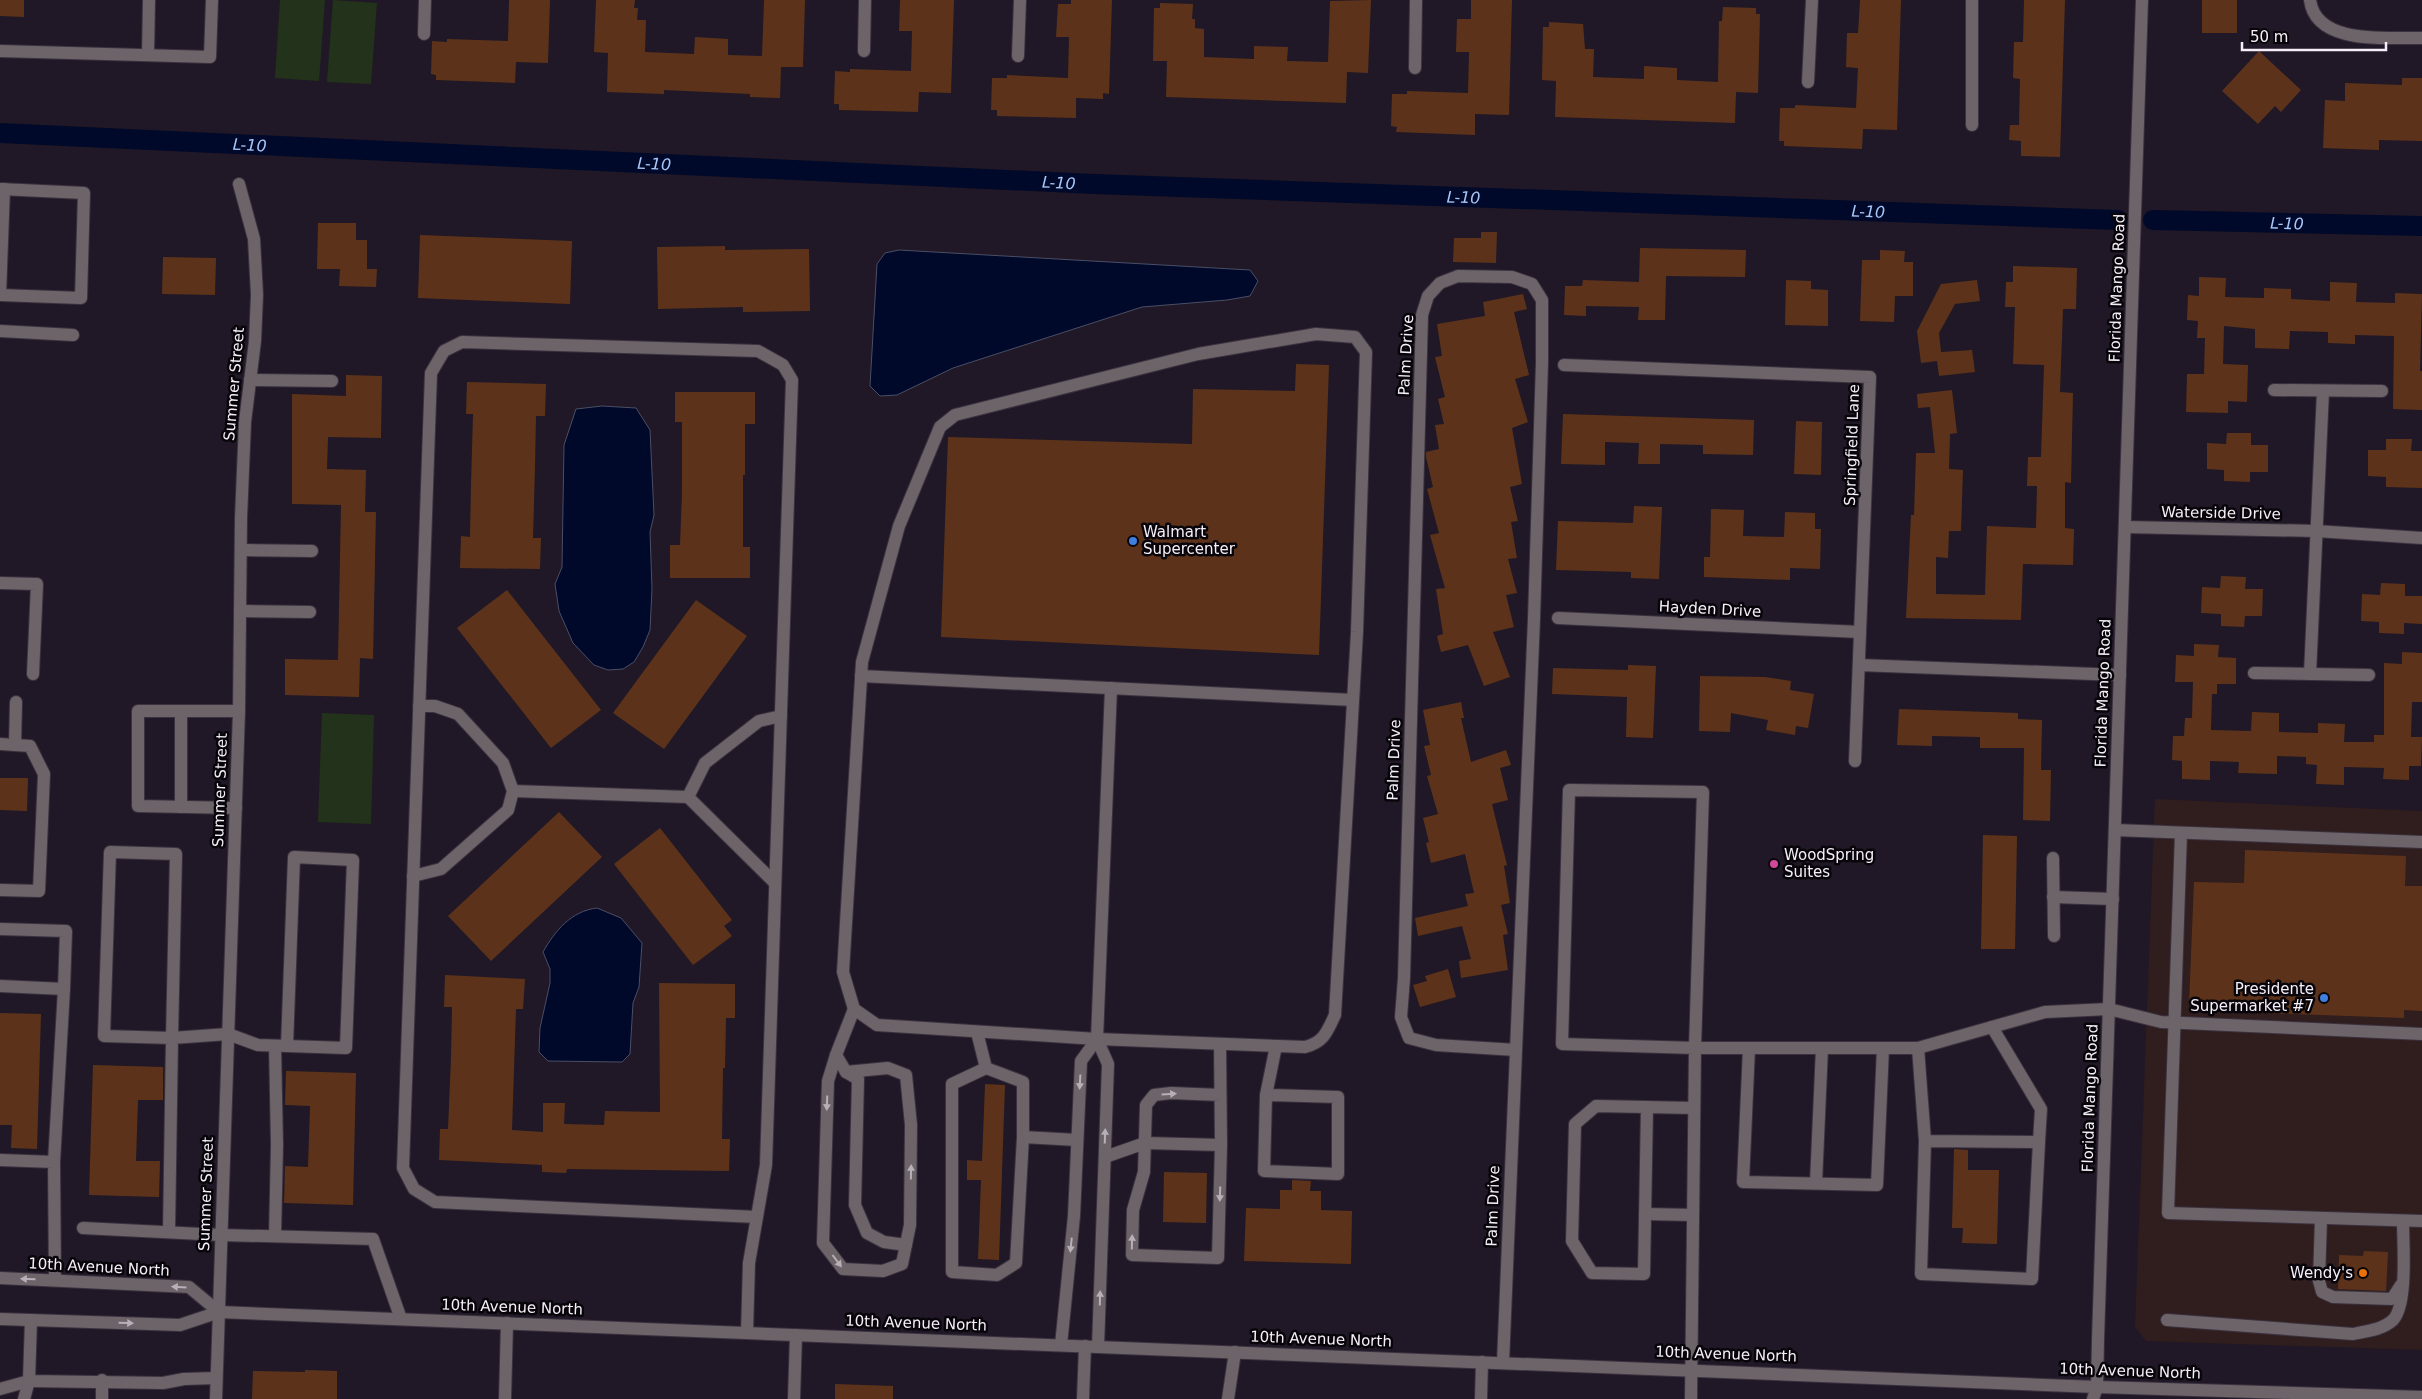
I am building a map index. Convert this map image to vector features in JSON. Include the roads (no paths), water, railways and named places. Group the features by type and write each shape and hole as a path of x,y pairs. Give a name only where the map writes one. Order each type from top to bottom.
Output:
{"street":[{"path":"148,55 149,0"},
{"path":"0,51 210,57 212,0"},
{"path":"424,34 425,0"},
{"path":"864,51 866,0"},
{"path":"1018,56 1020,0"},
{"path":"1414,68 1416,0"},
{"path":"1808,82 1812,0"},
{"path":"1972,0 1972,125"},
{"name":"Florida Mango Road","path":"2096,1395 2142,0"},
{"path":"2310,0 2316,15 2325,26 2337,33 2351,36 2422,38"},
{"name":"Summer Street","path":"216,1399 239,711 240,550 245,422 257,295 254,239 238,184"},
{"path":"2,189 84,193 81,298 0,295 2,189"},
{"name":"Palm Drive","path":"1503,1363 1516,1050 1534,610 1542,363 1542,300 1532,284 1512,278 1458,276 1440,283 1428,296 1422,315 1404,978 1401,1017 1408,1038 1436,1045 1516,1050"},
{"path":"0,331 73,335"},
{"path":"846,1072 888,1068 906,1074 911,1125 910,1225 902,1264 883,1271 843,1268 823,1243 828,1080 854,1009 843,972 862,662 899,526 940,427 955,415 1198,354 1316,334 1355,337 1366,352 1353,700 1335,1015 1318,1043 1305,1047 1097,1039 877,1025 854,1009"},
{"path":"747,1333 749,1264 766,1166 792,380 783,365 758,351 462,342 444,351 431,372 403,1168 414,1189 435,1202 757,1217"},
{"name":"Springfield Lane","path":"1564,365 1870,377 1855,761"},
{"path":"250,380 332,381"},
{"path":"2274,390 2382,391"},
{"path":"2310,674 2323,391"},
{"name":"Waterside Drive","path":"2125,527 2316,531 2422,538"},
{"path":"240,550 312,551"},
{"path":"0,583 37,584 33,674"},
{"path":"240,611 310,612"},
{"name":"Hayden Drive","path":"1558,618 1860,632"},
{"path":"1859,664 2120,675"},
{"path":"2254,673 2369,675"},
{"path":"861,676 1353,700"},
{"path":"1083,1399 1092,1346 1105,1157 1108,1064 1097,1039 1111,688"},
{"path":"15,745 16,702"},
{"path":"413,876 441,869 508,810 513,791 503,763 458,714 435,706 419,706"},
{"path":"236,808 138,806 138,711 239,711"},
{"path":"181,711 181,807"},
{"path":"688,797 705,764 759,720 780,716"},
{"path":"0,744 30,746 44,774 39,891 0,890"},
{"path":"1692,1399 1695,1048 1703,792 1570,790 1562,1044 1695,1048 1918,1048 2045,1012 2109,1009 2161,1022 2422,1034"},
{"path":"513,791 688,797 775,883"},
{"path":"2115,830 2422,842"},
{"path":"2181,833 2168,1213 2422,1221"},
{"path":"169,1232 172,1038 176,854 110,852 104,1036 172,1038 228,1034 258,1045 281,1046 346,1048 353,860 294,857 281,1046 275,1236"},
{"path":"2053,858 2054,936"},
{"path":"2054,897 2113,899"},
{"path":"0,929 66,931 54,1162 55,1280"},
{"path":"0,986 64,989"},
{"path":"1918,1048 1925,1141 1921,1274 2032,1279 2041,1108 1992,1027"},
{"path":"977,1032 986,1068"},
{"path":"1061,1345 1074,1216 1081,1062 1097,1039"},
{"path":"1220,1044 1221,1145 1218,1258 1132,1255 1133,1210 1144,1172 1146,1105 1154,1095 1171,1093 1220,1095"},
{"path":"1266,1095 1338,1097 1338,1174 1264,1171 1266,1095 1276,1046"},
{"path":"1749,1048 1743,1182 1877,1184 1883,1048"},
{"path":"1816,1183 1822,1048"},
{"path":"836,1055 846,1072 858,1079 855,1205 867,1233 884,1242 906,1245"},
{"path":"986,1068 1023,1082 1023,1137 1016,1263 997,1275 952,1272 952,1084 986,1068"},
{"path":"1647,1107 1644,1274 1592,1273 1572,1241 1575,1124 1596,1106 1647,1107 1694,1108"},
{"path":"1023,1137 1077,1140"},
{"path":"1925,1141 2039,1142"},
{"path":"1105,1157 1145,1143 1221,1145"},
{"path":"0,1160 54,1162"},
{"path":"1645,1214 1693,1215"},
{"path":"2321,1218 2319,1281 2322,1292 2333,1297 2392,1299 2401,1288 2403,1221"},
{"path":"2167,1320 2353,1334 2377,1330 2393,1319 2402,1300 2403,1221"},
{"path":"83,1228 221,1235 373,1239 401,1319"},
{"name":"10th Avenue North","path":"0,1278 189,1287 218,1312"},
{"name":"10th Avenue North","path":"0,1319 180,1325 218,1312 1691,1369 2096,1395 2422,1397"},
{"path":"24,1399 29,1381 31,1320"},
{"path":"504,1399 507,1323"},
{"path":"794,1399 796,1335"},
{"path":"1228,1399 1235,1352"},
{"path":"1481,1399 1482,1362"},
{"path":"0,1389 29,1381 102,1380 163,1383 184,1379 216,1378"},
{"path":"102,1380 102,1399"}],"water":[{"path":"899,250 1250,270 1258,281 1250,296 1227,300 1142,307 953,368 897,395 880,396 870,386 877,264 885,253"},
{"path":"602,406 636,408 650,430 654,515 650,532 652,589 650,630 634,662 623,669 608,670 594,665 573,643 559,611 555,584 562,567 564,445 576,409"},
{"path":"597,908 621,918 642,943 639,987 633,1003 630,1054 622,1062 548,1061 539,1052 540,1028 550,983 550,969 543,952 565,923 579,913"}],"waterway":[{"name":"L-10","path":"0,133 1094,184 2118,220"},
{"name":"L-10","path":"2153,220 2422,226"}],"place":[{"name":"Walmart Supercenter","path":"1133,541"},
{"name":"WoodSpring Suites","path":"1774,864"},
{"name":"Presidente Supermarket #7","path":"2324,998"},
{"name":"Wendy's","path":"2363,1273"}]}
